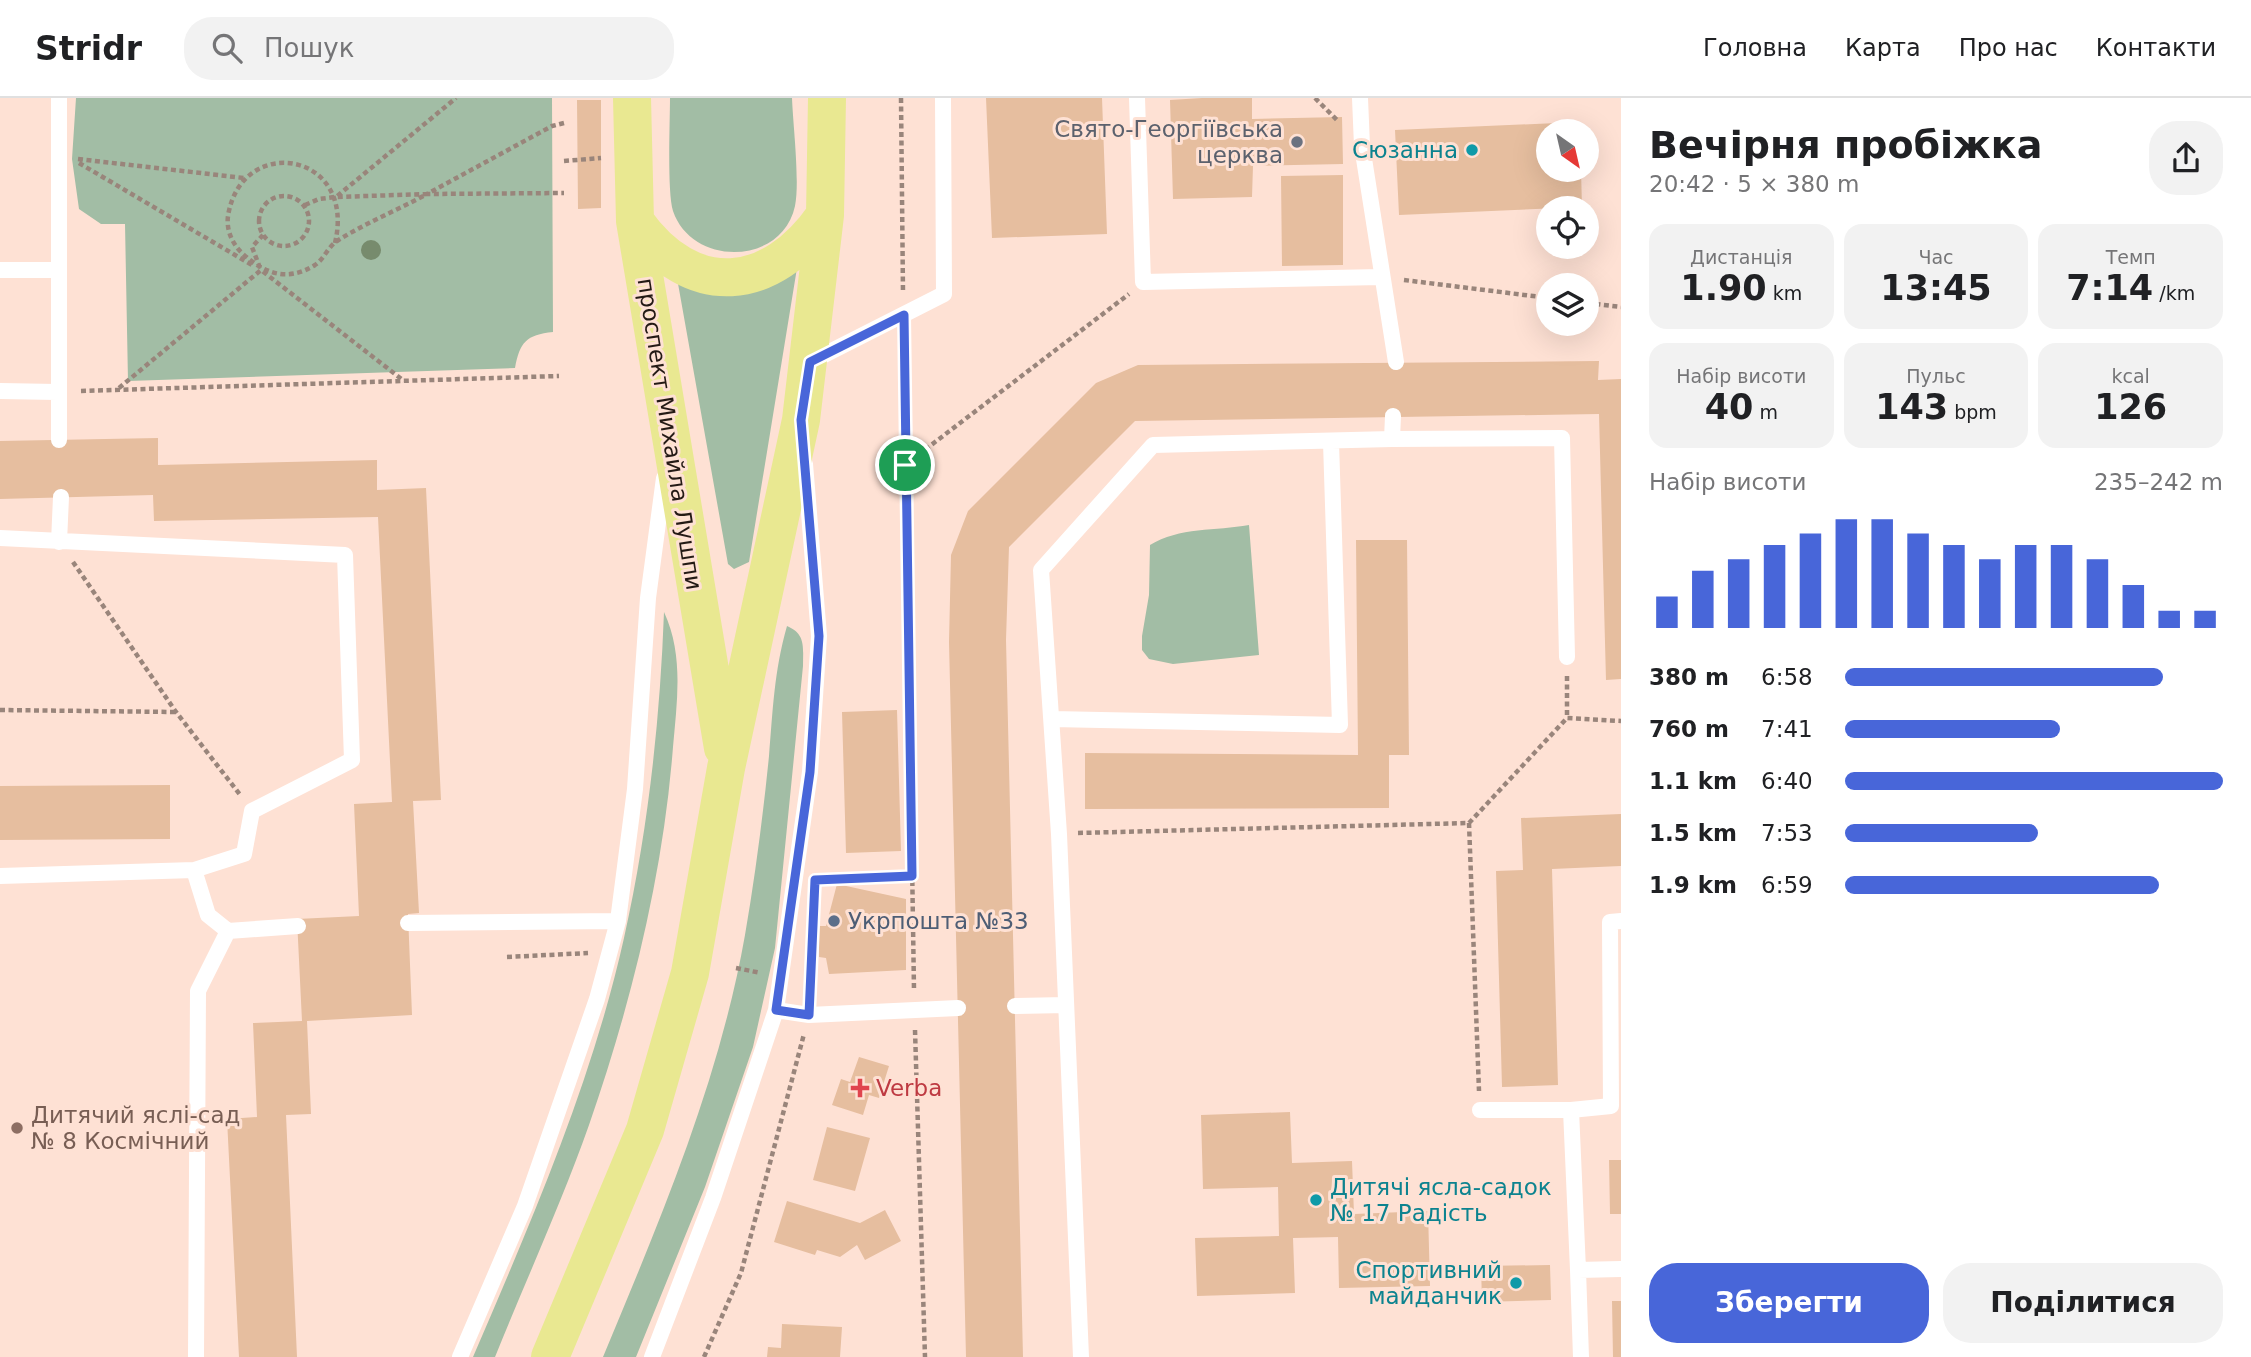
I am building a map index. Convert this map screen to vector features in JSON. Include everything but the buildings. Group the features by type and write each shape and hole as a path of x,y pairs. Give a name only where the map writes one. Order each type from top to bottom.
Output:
{"main road":[{"name":"проспект Михайла Лушпи","path":"632,98 635,221 726,768"},
{"name":"проспект Михайла Лушпи","path":"550,1357 645,1130 691,973 726,768 801,420 810,362 825,215 827,98"},
{"path":"635,221 653,247 678,265 707,276 738,276 768,268 795,251 825,215"}],"lane":[{"path":"59,98 59,440"},
{"path":"810,362 944,294 943,98"},
{"path":"1137,98 1143,282 1381,277"},
{"path":"1360,98 1362,146 1396,362"},
{"path":"0,270 57,270"},
{"path":"0,391 57,392"},
{"path":"1392,439 1393,416"},
{"path":"652,1357 713,1198 776,1010 810,772 819,636 801,420"},
{"path":"460,1357 524,1206 611,951 618,920 635,789 649,598 669,437"},
{"path":"1081,1357 1059,834 1041,570 1153,445 1562,438 1567,657"},
{"path":"1052,719 1340,725 1331,442"},
{"path":"59,542 61,497"},
{"path":"0,537 345,555 352,760 252,811 244,854 194,870 0,876"},
{"path":"194,870 208,915 228,932 298,926"},
{"path":"408,923 618,920"},
{"path":"1480,1110 1571,1110 1611,1106 1610,922 1621,921"},
{"path":"196,1357 198,991 228,932"},
{"path":"1014,1006 1066,1005"},
{"path":"776,1010 809,1015 958,1008"},
{"path":"1571,1110 1581,1357"},
{"path":"1578,1270 1621,1269"}],"path":[{"path":"336,197 456,98"},
{"path":"901,98 914,1008 925,1357"},
{"path":"244,178 72,159 261,270 290,275 316,264 335,243 552,126 564,123"},
{"path":"335,243 340,220 336,197 320,175 295,163 268,164 244,178 231,198 227,222 234,245 261,270 405,382"},
{"path":"305,205 319,199 336,197 564,192"},
{"path":"285,195 296,198 305,205 309,228 294,244 283,246 271,243 263,235 258,225 265,203 285,195"},
{"path":"261,270 252,247 263,235"},
{"path":"118,389 261,270"},
{"path":"1381,277 1536,296"},
{"path":"905,465 1143,282"},
{"path":"1599,304 1621,307"},
{"path":"57,392 559,376"},
{"path":"59,542 176,712 252,811"},
{"path":"1480,1110 1469,823 1567,718 1567,657"},
{"path":"0,710 176,712"},
{"path":"1567,718 1621,721"},
{"path":"1059,834 1469,823"},
{"path":"814,893 815,880 912,876"},
{"path":"704,1357 741,1273 809,1015 813,919"},
{"path":"507,957 611,951"}],"green space":[{"path":"76,98 552,98 553,332 536,335 526,341 519,352 515,368 128,381 125,224 101,224 79,209 72,159"},
{"path":"670,98 792,98 797,168 795,206 787,226 773,240 756,249 736,252 717,250 698,242 683,229 673,211 671,201"},
{"path":"797,268 749,562 734,569 728,564 677,278 710,291 739,294 767,286"},
{"path":"1249,525 1259,655 1173,664 1149,659 1142,650 1142,636 1149,595 1150,545 1185,532"},
{"path":"664,612 677,661 676,713 662,843 631,986 589,1125 495,1357 473,1357 558,1151 611,992 624,938 646,816 656,735"},
{"path":"787,626 800,637 803,666 775,948 753,1047 705,1187 636,1357 603,1357 686,1150 720,1044 734,990 755,869 777,675"}],"place":[{"name":"Свято-Георгіївська церква","path":"1297,142"},
{"name":"Сюзанна","path":"1472,150"},
{"name":"Укрпошта №33","path":"834,921"},
{"name":"Verba","path":"860,1088"},
{"name":"Дитячий яслі-сад № 8 Космічний","path":"17,1128"},
{"name":"Дитячі ясла-садок № 17 Радість","path":"1316,1200"},
{"name":"Спортивний майданчик","path":"1516,1283"}],"route":[{"path":"904,315 905,465 912,876 815,880 809,1015 776,1010 810,772 819,636 801,420 810,362 904,315"}]}
